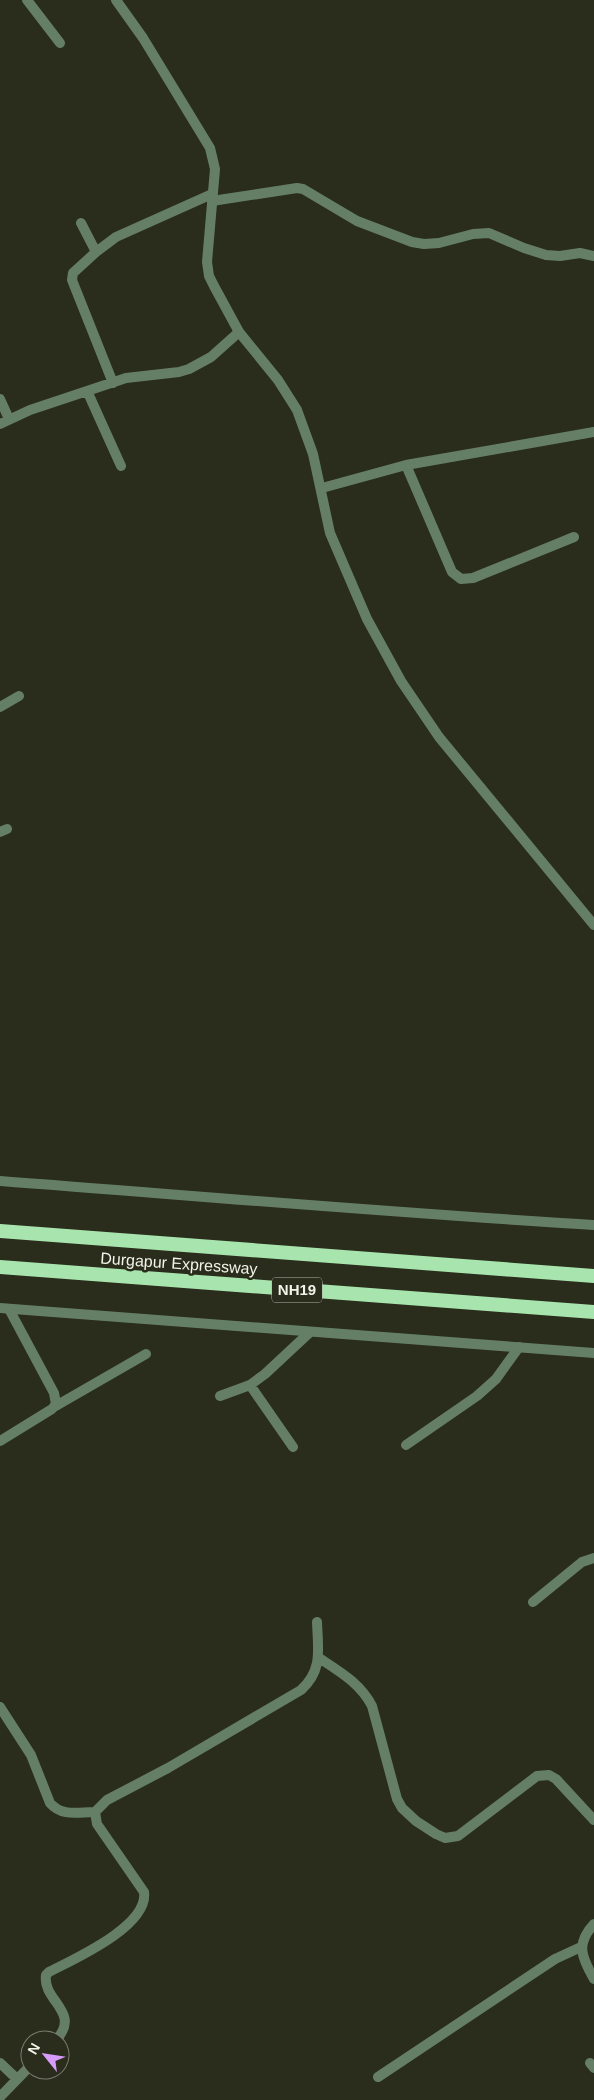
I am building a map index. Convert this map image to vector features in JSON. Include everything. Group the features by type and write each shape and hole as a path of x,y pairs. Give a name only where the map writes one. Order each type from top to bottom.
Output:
{"highway":[{"name":"Durgapur Expressway","path":"0,1231 594,1276"},
{"name":"Durgapur Expressway","path":"0,1267 594,1312"}],"street":[{"path":"27,0 60,43"},
{"path":"116,0 143,38 210,148 215,169 208,262 210,276 238,332 278,380 298,410 322,488 330,533 367,619 401,681 439,738 594,925"},
{"path":"113,383 72,280 73,273 116,237 212,198 297,188 303,189 357,221 412,242 424,244 439,243 473,234 489,233 546,255 580,254 594,256"},
{"path":"81,223 96,252"},
{"path":"0,399 5,421 30,410 88,393 136,376 170,374 189,369 211,357 238,332"},
{"path":"88,393 121,466"},
{"path":"322,488 406,465 593,433"},
{"path":"406,465 452,572 461,579 473,578 574,538"},
{"path":"0,707 19,696"},
{"path":"0,1181 420,1214 594,1225"},
{"path":"4,1309 594,1353"},
{"path":"4,1309 54,1393 54,1407"},
{"path":"220,1396 250,1385 265,1374 309,1332"},
{"path":"406,1445 477,1396 496,1378 519,1347"},
{"path":"0,1441 54,1407 146,1354"},
{"path":"250,1385 293,1447"},
{"path":"533,1602 582,1562 594,1558"},
{"path":"0,1707 31,1755 50,1803 62,1813 95,1812 107,1800 168,1768 301,1690 311,1681 319,1658 317,1622"},
{"path":"319,1658 349,1677 365,1692 372,1706 397,1799 409,1816 436,1834 445,1838 458,1836 537,1776 544,1774 556,1779 594,1820"},
{"path":"64,2030 66,2020 46,1984 46,1975 114,1935 139,1911 145,1898 144,1892 97,1824 95,1812"},
{"path":"594,1924 584,1937 581,1947 585,1964 594,1979"},
{"path":"378,2077 549,1963 581,1947"},
{"path":"0,2062 17,2079"},
{"path":"0,2097 20,2076"}]}
